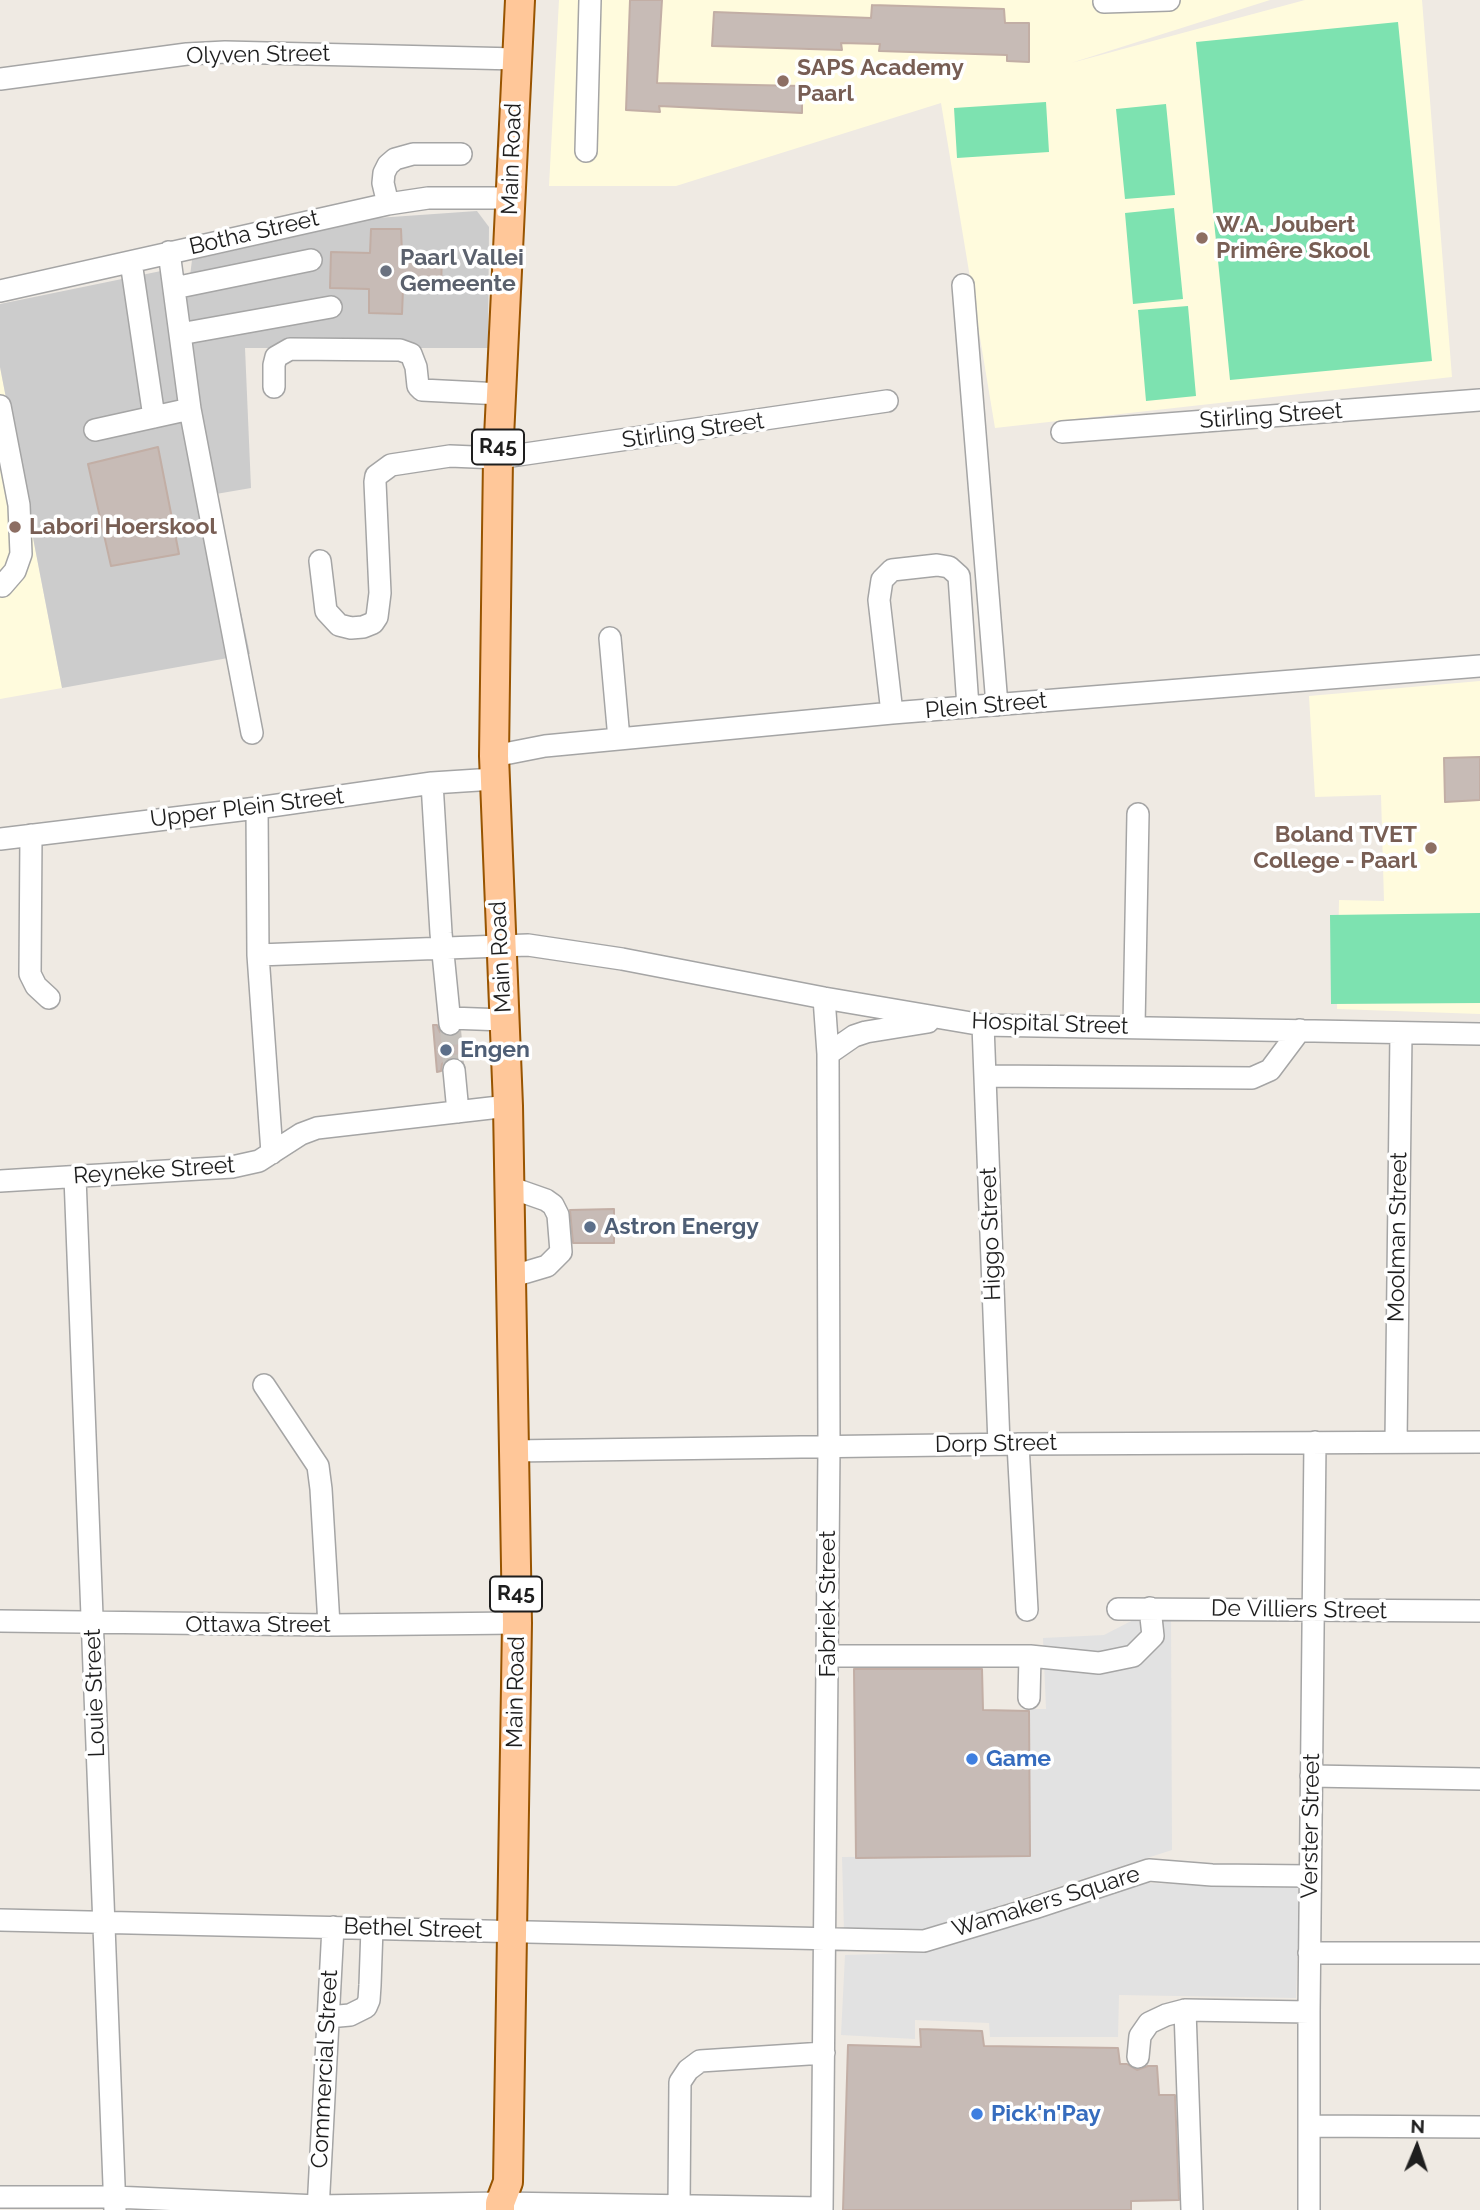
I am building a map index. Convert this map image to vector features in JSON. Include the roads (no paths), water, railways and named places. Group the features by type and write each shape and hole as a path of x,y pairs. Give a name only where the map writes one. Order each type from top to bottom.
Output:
{"main road":[{"name":"Main Road","path":"508,2202 517,1623 508,1106 494,768 498,458 520,0"}],"street":[{"path":"586,152 590,0"},
{"path":"1104,2 1169,0"},
{"name":"Olyven Street","path":"0,79 187,54 225,52 517,59"},
{"path":"388,204 383,183 384,173 395,159 413,154 461,154"},
{"name":"Botha Street","path":"0,290 388,204 428,198 510,198"},
{"path":"169,252 190,409 252,733"},
{"path":"174,288 311,260"},
{"path":"131,262 154,417"},
{"path":"963,285 997,705"},
{"path":"180,334 331,307"},
{"path":"274,387 276,357 290,349 400,350 411,354 416,367 418,386 422,390 501,394"},
{"name":"Stirling Street","path":"1062,432 1480,400"},
{"name":"Stirling Street","path":"320,561 324,604 333,621 351,628 373,623 379,609 380,593 374,495 376,476 391,465 450,456 498,458 887,401"},
{"path":"0,406 19,505 21,554 15,571 2,586"},
{"path":"96,430 190,409"},
{"path":"892,713 879,600 882,580 892,570 937,565 949,567 959,576 968,707"},
{"path":"610,638 619,739"},
{"name":"Plein Street","path":"494,768 545,746 892,713 1480,666"},
{"name":"Upper Plein Street","path":"0,839 257,808 432,783 494,768"},
{"path":"432,783 442,949 450,1021 504,1020"},
{"path":"257,808 258,954 272,1153"},
{"path":"1134,1026 1138,814"},
{"path":"31,835 30,974 36,986 49,998"},
{"name":"Hospital Street","path":"258,954 528,945 622,959 983,1025 1480,1034"},
{"name":"Fabriek Street","path":"822,2209 830,1448 828,1054 824,998"},
{"path":"828,1054 866,1031 947,1019"},
{"name":"Higgo Street","path":"983,1025 1009,1444 1027,1610"},
{"path":"985,1076 1252,1078 1270,1070 1300,1030"},
{"name":"Moolman Street","path":"1396,1442 1401,1033"},
{"path":"454,1070 458,1112"},
{"name":"Reyneke Street","path":"0,1181 232,1167 258,1161 301,1134 317,1128 508,1106"},
{"name":"Louie Street","path":"75,1177 115,2204"},
{"path":"509,1187 553,1205 558,1215 561,1252 547,1266 510,1277"},
{"path":"264,1385 318,1466 328,1625"},
{"name":"Dorp Street","path":"512,1451 1480,1441"},
{"name":"Verster Street","path":"1309,2210 1315,1442"},
{"path":"828,1656 1030,1656 1111,1662 1133,1656 1153,1636 1150,1608"},
{"name":"De Villiers Street","path":"1118,1609 1480,1611"},
{"name":"Ottawa Street","path":"0,1621 328,1625 517,1623"},
{"path":"1028,1698 1030,1656"},
{"path":"1311,1776 1480,1779"},
{"name":"Wamakers Square","path":"825,1940 924,1941 1149,1870 1212,1875 1310,1876"},
{"name":"Bethel Street","path":"0,1920 825,1940"},
{"name":"Commercial Street","path":"318,2208 333,1927"},
{"path":"328,2017 350,2015 366,2007 370,1993 372,1928"},
{"path":"1309,1952 1480,1953"},
{"path":"1138,2057 1140,2036 1149,2023 1185,2010 1309,2012"},
{"path":"1185,2010 1192,2210"},
{"path":"679,2206 680,2082 688,2070 700,2061 824,2053"},
{"path":"1309,2126 1480,2127"},
{"path":"0,2197 115,2204 318,2208 508,2202 822,2209"}],"tunnel":[{"path":"450,1024 454,1070"}],"place":[{"name":"SAPS Academy Paarl","path":"783,81"},
{"name":"W.A. Joubert Primêre Skool","path":"1202,238"},
{"name":"Paarl Vallei Gemeente","path":"386,271"},
{"name":"Labori Hoerskool","path":"15,527"},
{"name":"Boland TVET College - Paarl","path":"1431,848"},
{"name":"Engen","path":"446,1050"},
{"name":"Astron Energy","path":"590,1227"},
{"name":"Game","path":"972,1759"},
{"name":"Pick'n'Pay","path":"977,2114"}]}
